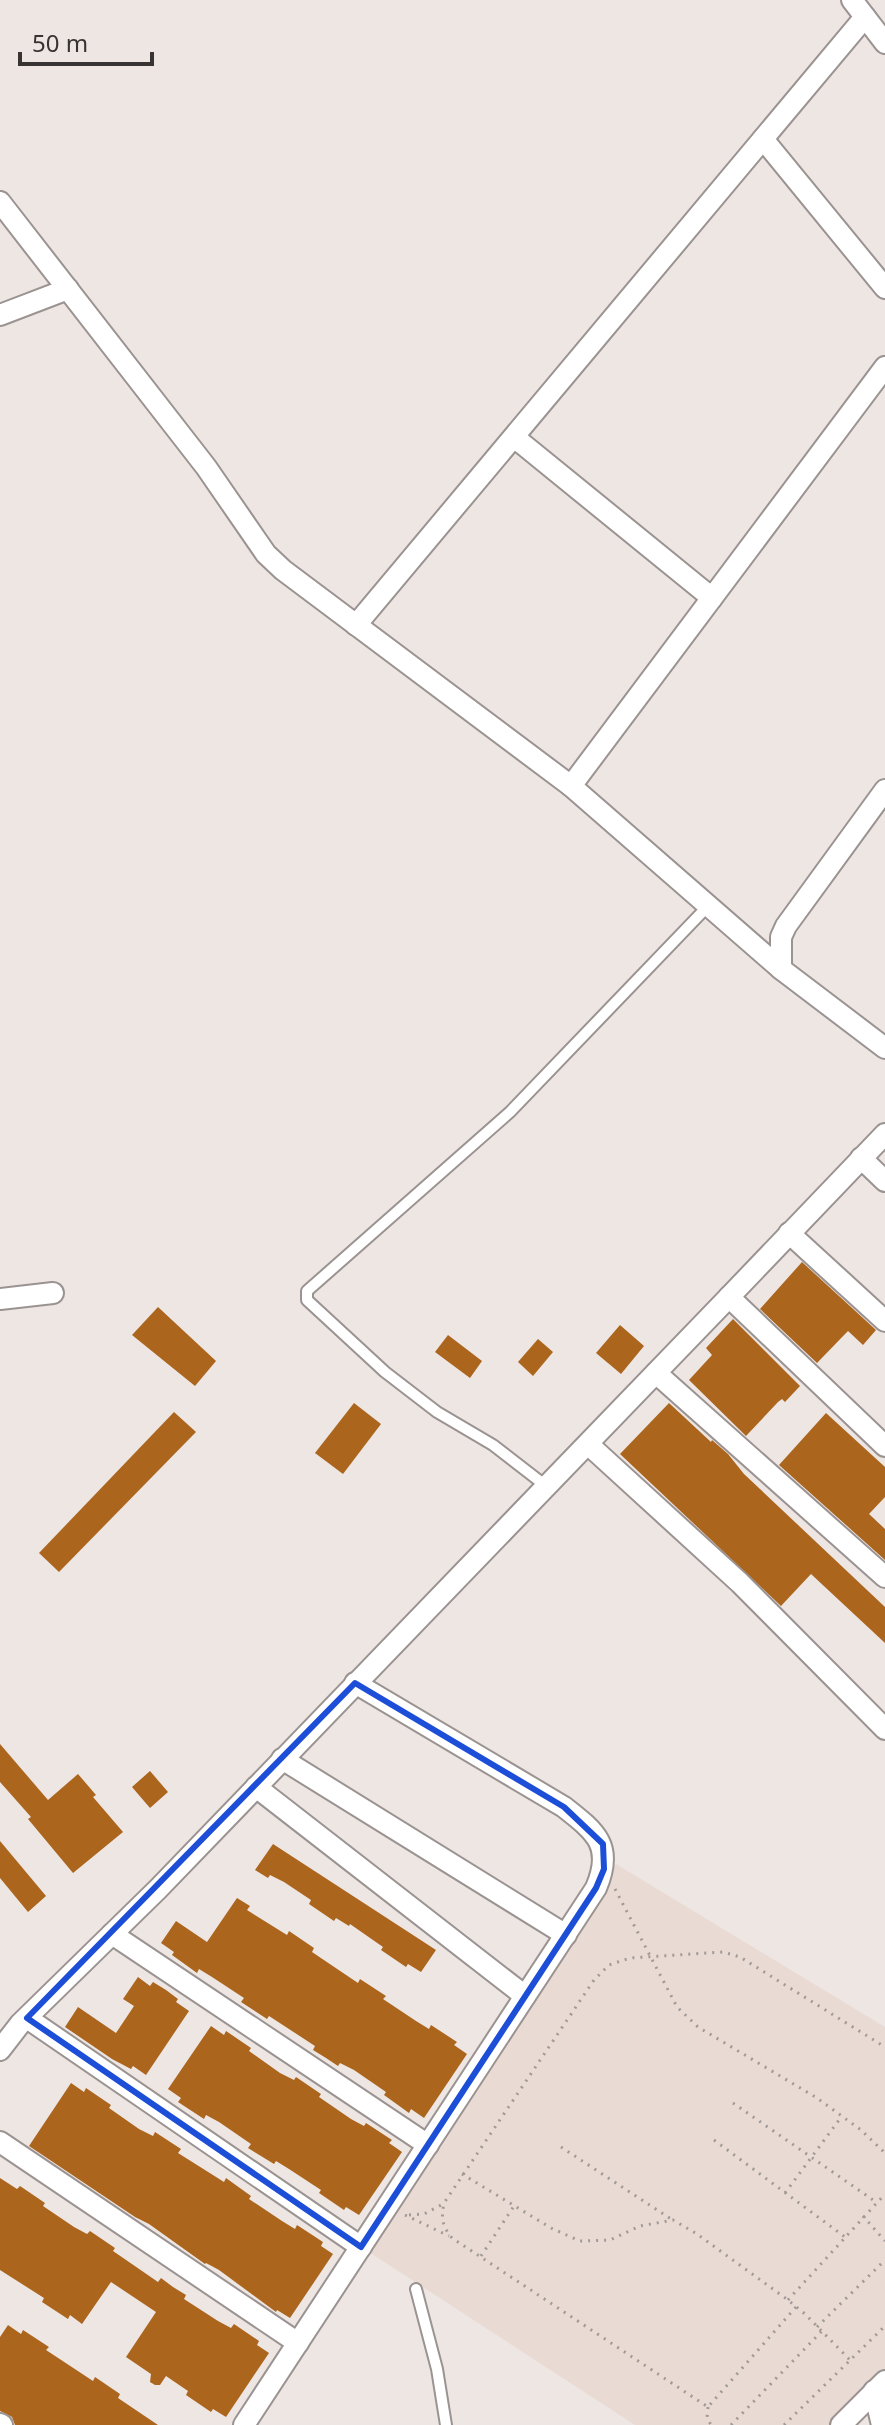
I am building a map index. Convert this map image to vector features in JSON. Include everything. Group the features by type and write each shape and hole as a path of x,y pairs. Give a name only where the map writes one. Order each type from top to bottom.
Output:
{"street":[{"path":"852,0 885,43"},
{"path":"356,625 865,17"},
{"path":"763,139 885,288"},
{"path":"0,202 206,467 266,554 283,570 571,786 781,969 885,1048"},
{"path":"0,315 68,289"},
{"path":"571,786 885,367"},
{"path":"514,437 712,598"},
{"path":"781,969 781,937 786,926 885,790"},
{"path":"0,2050 27,2018 589,1445 885,1134"},
{"path":"861,1158 885,1181"},
{"path":"789,1233 885,1321"},
{"path":"0,1299 53,1293"},
{"path":"729,1297 885,1446"},
{"path":"656,1373 885,1577"},
{"path":"589,1445 740,1583 885,1729"},
{"path":"244,2425 566,1935 596,1888 604,1869 603,1844 585,1823 564,1807 355,1683"},
{"path":"282,1759 566,1935"},
{"path":"256,1787 525,1996"},
{"path":"112,1934 428,2145"},
{"path":"27,2018 361,2247"},
{"path":"0,2142 298,2343"},
{"path":"841,2425 880,2386"},
{"path":"880,2386 882,2425"}],"lane":[{"path":"546,1486 493,1445 437,1412 385,1372 307,1300 307,1291 510,1112 708,906"},
{"path":"416,2289 437,2369 446,2425"}],"path":[{"path":"604,1869 677,2007 698,2027 817,2098 885,2153"},
{"path":"452,2238 444,2228 441,2216 444,2203 594,1980 609,1965 630,1958 723,1952 740,1957 885,2047"},
{"path":"733,2103 876,2202"},
{"path":"785,2193 842,2116"},
{"path":"714,2140 845,2237"},
{"path":"561,2147 697,2234 788,2300 850,2360"},
{"path":"462,2174 551,2228 580,2241 610,2240 640,2226 673,2220"},
{"path":"788,2300 885,2194"},
{"path":"444,2203 424,2214 401,2214 452,2238 481,2256 708,2407"},
{"path":"481,2256 514,2206"},
{"path":"863,2216 885,2241"},
{"path":"817,2327 885,2260"},
{"path":"711,2425 707,2418 708,2407 796,2307"},
{"path":"784,2425 885,2326"},
{"path":"731,2425 822,2331"}],"highlighted area":[{"path":"355,1683 564,1807 603,1844 604,1869 596,1888 361,2247 27,2018"}],"shaded area":[{"path":"616,1864 885,2027 885,2375 835,2425 635,2425 366,2250"}],"building":[{"path":"802,1262 876,1330 863,1345 848,1331 817,1363 760,1309"},
{"path":"158,1307 216,1361 195,1386 132,1335"},
{"path":"733,1319 800,1386 785,1402 782,1399 778,1402 746,1436 689,1380 712,1355 706,1348"},
{"path":"620,1325 644,1346 621,1374 596,1353"},
{"path":"448,1335 482,1361 470,1378 435,1352"},
{"path":"538,1339 553,1352 533,1376 518,1362"},
{"path":"354,1403 381,1424 343,1474 315,1453"},
{"path":"669,1403 728,1454 744,1474 885,1607 885,1643 811,1574 781,1606 620,1454"},
{"path":"174,1412 196,1432 59,1572 39,1553"},
{"path":"826,1413 885,1467 885,1497 869,1514 885,1529 885,1560 779,1465"},
{"path":"0,1744 48,1800 78,1774 123,1832 73,1873 0,1782"},
{"path":"150,1771 168,1792 150,1808 132,1787"},
{"path":"0,1841 46,1896 28,1912 0,1878"},
{"path":"273,1844 436,1950 421,1972 408,1964 406,1967 350,1924 336,1918 334,1921 309,1904 311,1900 284,1882 270,1875 268,1878 255,1870"},
{"path":"237,1898 250,1906 247,1910 287,1935 289,1931 314,1948 312,1952 358,1983 360,1979 386,1996 383,1999 416,2021 429,2029 431,2025 457,2042 454,2045 467,2054 424,2118 411,2109 409,2113 354,2070 340,2063 338,2066 313,2050 315,2046 241,2002 244,1998 212,1977 199,1969 197,1973 161,1943 176,1921 207,1942"},
{"path":"138,1977 150,1986 153,1982 166,1990 189,2011 146,2075 133,2066 131,2069 112,2059 65,2027 78,2007 116,2033 134,2006 123,1999"},
{"path":"211,2026 224,2035 226,2031 251,2048 249,2051 280,2073 294,2080 296,2077 351,2119 364,2126 366,2123 392,2140 389,2143 402,2152 359,2215 346,2207 344,2210 289,2169 248,2148 251,2144 219,2122 206,2115 204,2119 178,2102 181,2098 168,2089"},
{"path":"71,2083 84,2092 86,2088 139,2129 153,2136 155,2132 181,2149 178,2153 224,2182 226,2178 251,2196 249,2199 282,2221 295,2229 297,2225 323,2242 321,2246 333,2254 290,2318 276,2312 219,2270 205,2264 29,2146"},
{"path":"0,2178 17,2189 20,2186 74,2227 87,2234 90,2231 115,2248 113,2251 158,2282 161,2278 186,2295 184,2299 218,2321 231,2328 234,2324 259,2341 257,2345 269,2353 226,2417 213,2409 211,2412 186,2395 188,2391 166,2376 160,2385 150,2382 151,2374 126,2357 156,2312 111,2282 82,2324 42,2302 44,2298 0,2270"},
{"path":"8,2325 21,2334 23,2330 49,2347 46,2350 93,2381 95,2377 120,2394 118,2398 158,2425 15,2425 12,2417 0,2411 0,2337"}]}
